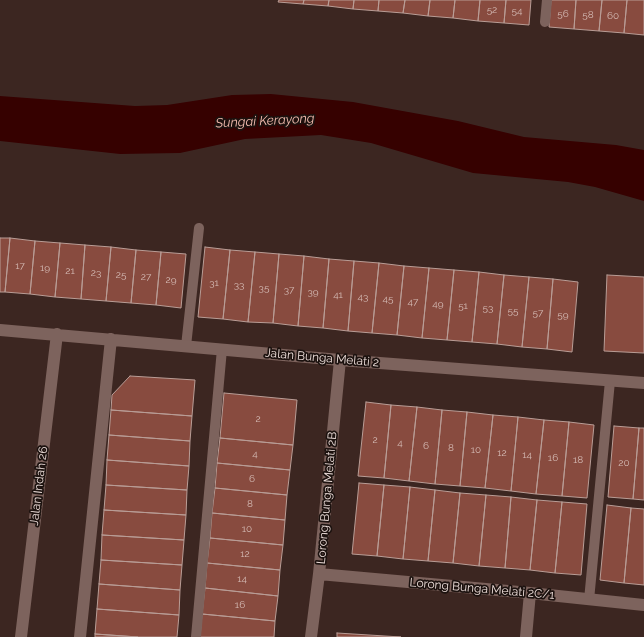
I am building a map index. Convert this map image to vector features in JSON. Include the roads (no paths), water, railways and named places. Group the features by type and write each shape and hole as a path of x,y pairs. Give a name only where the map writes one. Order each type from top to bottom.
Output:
{"street":[{"name":"Jalan Bunga Melati 2","path":"0,330 340,360 644,384"},
{"name":"Jalan Indah 26","path":"21,637 57,334"},
{"path":"80,637 111,339"},
{"name":"Lorong Bunga Melati 2B","path":"311,637 319,574 340,360"},
{"name":"Lorong Bunga Melati 2C/1","path":"319,574 644,605"},
{"path":"526,637 530,593"}],"lane":[{"path":"546,22 547,0"},
{"path":"186,346 199,228"},
{"path":"196,637 222,349"},
{"path":"589,600 610,381"}],"water":[{"name":"Sungai Kerayong","path":"271,94 353,102 458,121 524,137 616,145 644,150 644,201 595,187 568,182 473,173 371,143 321,135 245,139 180,153 120,154 0,141 0,96 135,106 167,105 232,95"}]}
